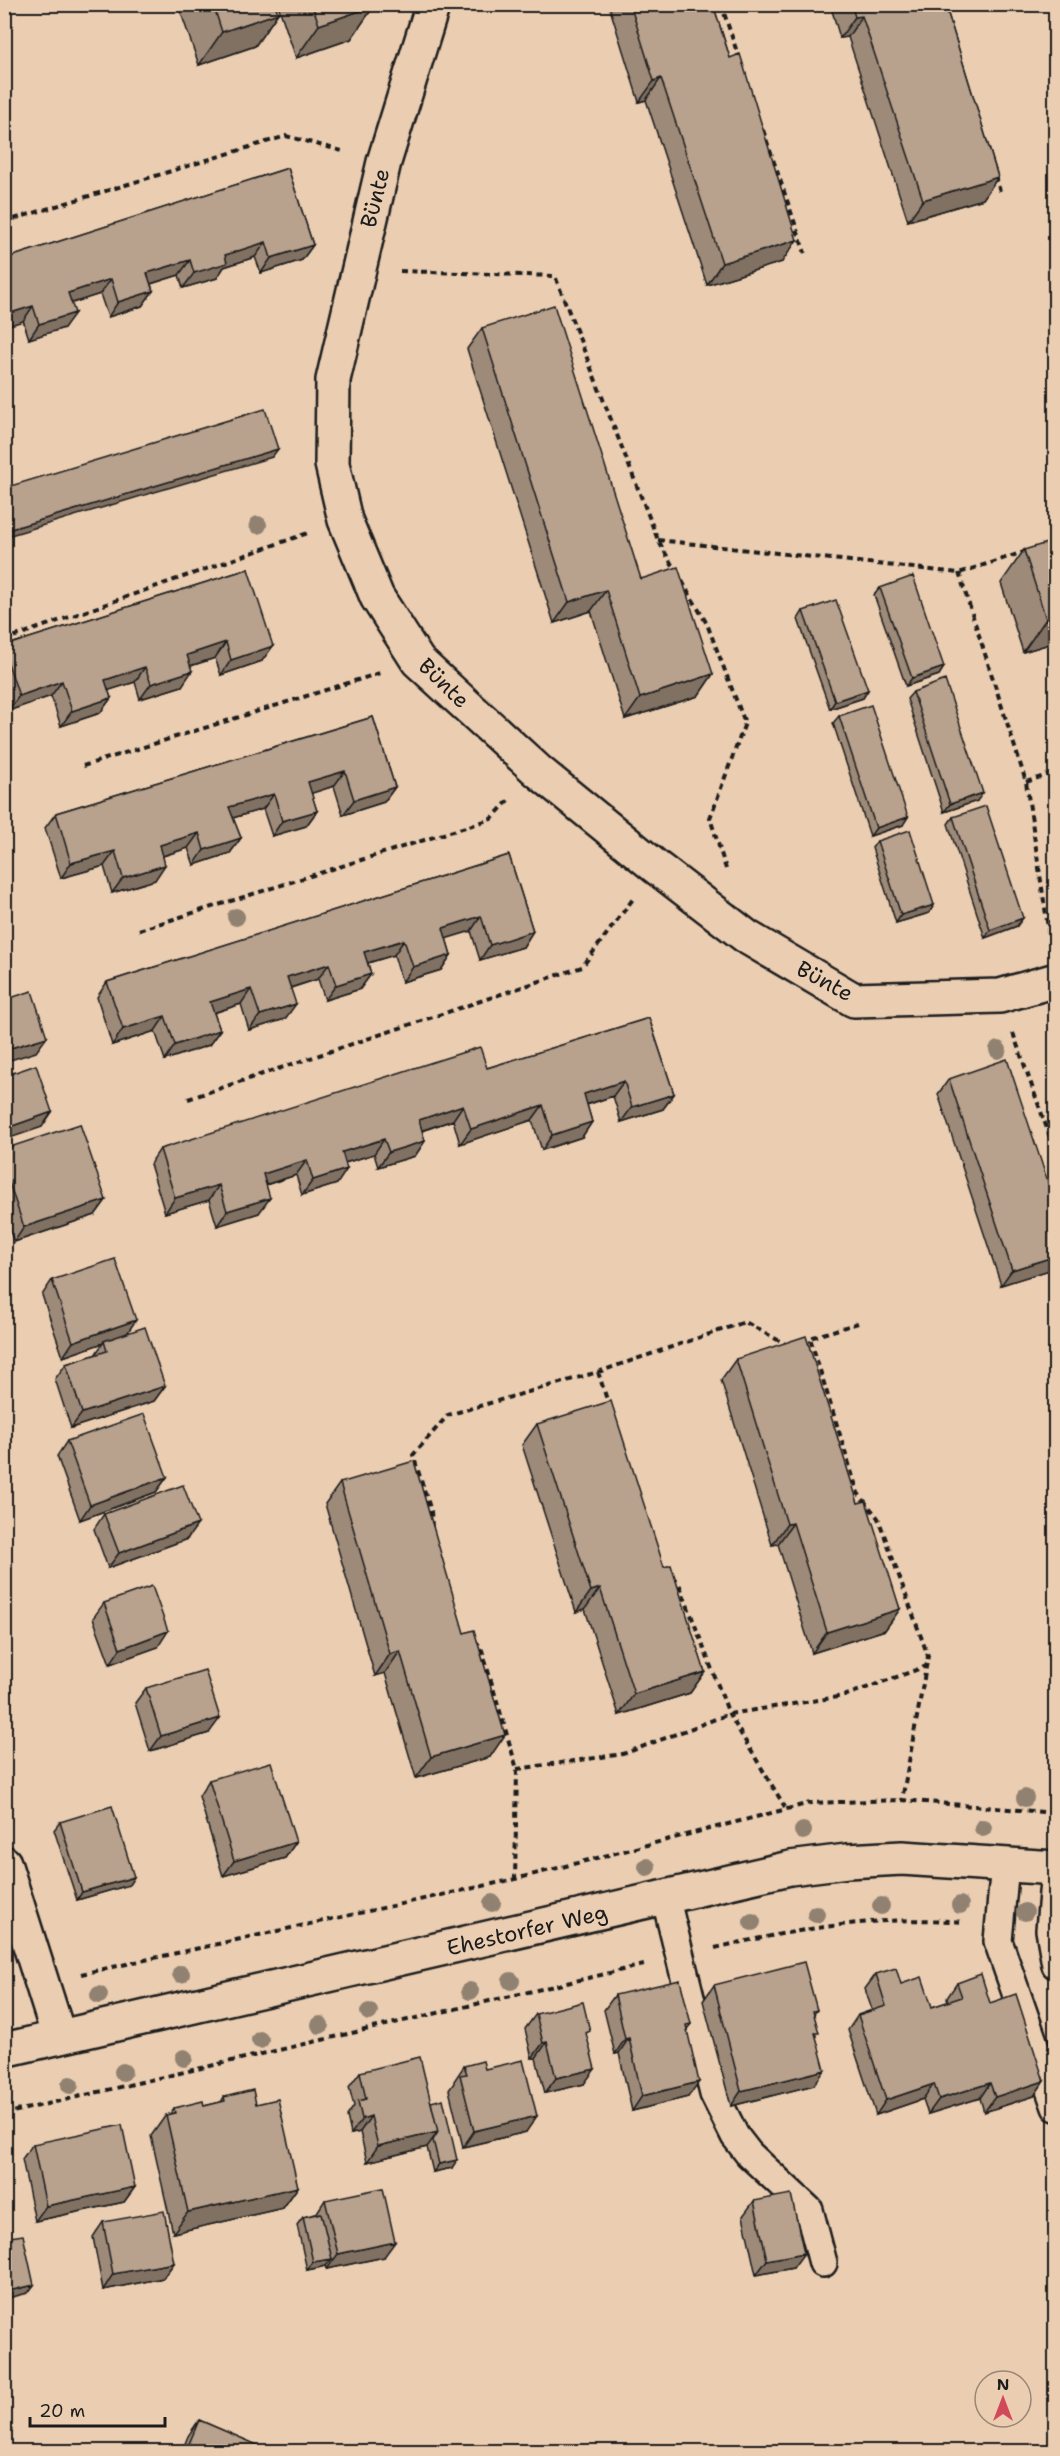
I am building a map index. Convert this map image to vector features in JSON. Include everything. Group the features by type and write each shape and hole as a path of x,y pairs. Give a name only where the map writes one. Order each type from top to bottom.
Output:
{"street":[{"name":"Bünte","path":"433,4 384,162 357,269 333,380 332,464 345,520 377,597 418,661 538,771 656,867 747,937 854,1000 1000,996 1054,967"},
{"name":"Ehestorfer Weg","path":"4,2050 790,1868 847,1861 902,1858 1055,1868"},
{"path":"4,1863 59,2037"}],"lane":[{"path":"1005,1864 998,1941 1056,2107"},
{"path":"1055,1868 1050,1929 1056,1965"},
{"path":"665,1896 714,2094 735,2136 749,2154 809,2210 823,2263"}],"path":[{"path":"721,4 740,61"},
{"path":"763,129 805,252"},
{"path":"4,222 286,136 384,162"},
{"path":"993,169 1000,191"},
{"path":"357,269 555,276 658,540 707,624 745,723 710,818 727,872"},
{"path":"4,640 345,520"},
{"path":"658,540 959,573 1034,549"},
{"path":"959,573 1026,782 1054,967"},
{"path":"83,766 418,661"},
{"path":"139,930 491,819 538,771"},
{"path":"1026,782 1056,772"},
{"path":"188,1099 582,968 656,867"},
{"path":"1000,996 1056,1154"},
{"path":"433,1537 431,1511 413,1455 448,1415 598,1372 745,1322 788,1346"},
{"path":"799,1342 858,1323"},
{"path":"810,1338 858,1493 878,1518 928,1656 902,1800"},
{"path":"598,1372 612,1416"},
{"path":"666,1568 680,1586 729,1714 785,1808"},
{"path":"468,1635 481,1647 517,1768 515,1879"},
{"path":"517,1768 623,1754 729,1714 844,1696 927,1666"},
{"path":"79,1975 515,1879 810,1803 902,1800 1056,1813"},
{"path":"4,2114 772,1935 858,1921 923,1919 1000,1926"}],"building":[{"path":"213,4 275,4 278,13 222,32"},
{"path":"312,4 373,4 374,6 319,25"},
{"path":"630,4 713,4 730,58 740,54 797,240 722,263 661,78 654,81"},
{"path":"851,4 945,4 998,177 923,200 862,16 855,17"},
{"path":"288,168 313,245 271,258 266,242 225,255 227,263 194,273 190,260 147,273 153,291 118,302 111,279 68,293 75,313 39,324 33,306 4,315 4,259"},
{"path":"554,305 641,579 678,567 713,674 640,698 606,590 569,602 482,328"},
{"path":"265,409 278,449 4,531 4,488"},
{"path":"1056,540 1056,616 1046,619 1024,550"},
{"path":"248,569 273,646 231,660 226,642 187,655 192,671 151,684 145,667 105,680 111,698 72,711 62,681 19,696 4,646"},
{"path":"913,576 944,667 912,678 880,588"},
{"path":"836,600 868,690 835,701 803,611"},
{"path":"945,680 983,793 950,804 913,692"},
{"path":"871,705 908,817 876,828 839,716"},
{"path":"373,717 395,787 354,800 345,771 308,782 317,811 282,821 274,794 229,807 241,838 204,850 199,833 160,845 165,865 123,878 115,851 71,863 56,813"},
{"path":"986,806 1023,918 990,930 953,817"},
{"path":"910,830 934,905 901,915 877,841"},
{"path":"509,855 533,931 490,945 481,916 443,928 451,955 413,967 404,940 364,952 371,974 336,985 329,964 287,977 296,1004 260,1015 251,989 210,1002 220,1030 175,1045 165,1016 123,1029 107,982"},
{"path":"32,991 47,1037 4,1050 4,1000"},
{"path":"649,1018 674,1094 632,1107 624,1081 584,1094 592,1122 552,1135 543,1105 471,1129 463,1105 419,1120 425,1141 389,1152 384,1139 342,1152 347,1169 313,1180 307,1160 263,1174 270,1198 227,1211 219,1185 175,1198 160,1149 480,1047 487,1068"},
{"path":"1007,1059 1056,1206 1056,1256 1012,1270 949,1079"},
{"path":"36,1065 52,1112 4,1129 4,1076"},
{"path":"80,1124 106,1200 24,1227 4,1168 4,1149"},
{"path":"115,1259 136,1320 73,1342 52,1280"},
{"path":"145,1327 165,1386 82,1413 66,1364 107,1351 104,1341"},
{"path":"806,1336 858,1503 866,1501 900,1609 827,1632 793,1523 787,1524 736,1359"},
{"path":"611,1401 664,1567 671,1565 705,1672 634,1694 600,1588 591,1591 537,1424"},
{"path":"144,1414 167,1477 90,1505 67,1441"},
{"path":"414,1461 464,1633 474,1630 505,1735 431,1757 400,1651 390,1654 340,1483"},
{"path":"183,1485 198,1524 119,1553 104,1514"},
{"path":"152,1586 168,1631 120,1649 104,1603"},
{"path":"205,1670 220,1718 161,1736 146,1688"},
{"path":"271,1762 296,1842 234,1861 209,1780"},
{"path":"112,1806 134,1877 82,1892 60,1822"},
{"path":"804,1962 817,2010 813,2011 819,2033 815,2033 825,2070 741,2091 714,1985"},
{"path":"896,1968 901,1984 922,1977 932,2007 962,1997 957,1983 981,1974 990,2003 1016,1994 1044,2081 995,2097 990,2083 939,2099 934,2084 886,2100 858,2015 886,2006 876,1974"},
{"path":"680,1980 691,2024 686,2025 699,2082 642,2096 629,2038 625,2039 615,1995"},
{"path":"583,2002 590,2031 586,2033 595,2069 556,2078 547,2042 543,2043 536,2014"},
{"path":"420,2057 438,2132 378,2146 371,2116 362,2119 358,2101 366,2099 360,2072"},
{"path":"523,2060 537,2116 474,2131 460,2075 467,2074 464,2066 483,2061 485,2069"},
{"path":"253,2090 256,2104 278,2099 298,2187 188,2212 166,2115 175,2113 174,2108 203,2101 204,2106 225,2101 224,2097"},
{"path":"443,2099 457,2160 439,2164 433,2140 438,2132 431,2102"},
{"path":"122,2125 135,2187 46,2206 33,2144"},
{"path":"383,2188 395,2242 338,2254 325,2200"},
{"path":"791,2194 804,2253 767,2260 754,2201"},
{"path":"164,2211 174,2263 113,2274 103,2222"},
{"path":"321,2213 332,2259 313,2262 303,2217"},
{"path":"23,2235 34,2285 4,2292 4,2238"},
{"path":"199,2420 271,2451 186,2451"}]}
